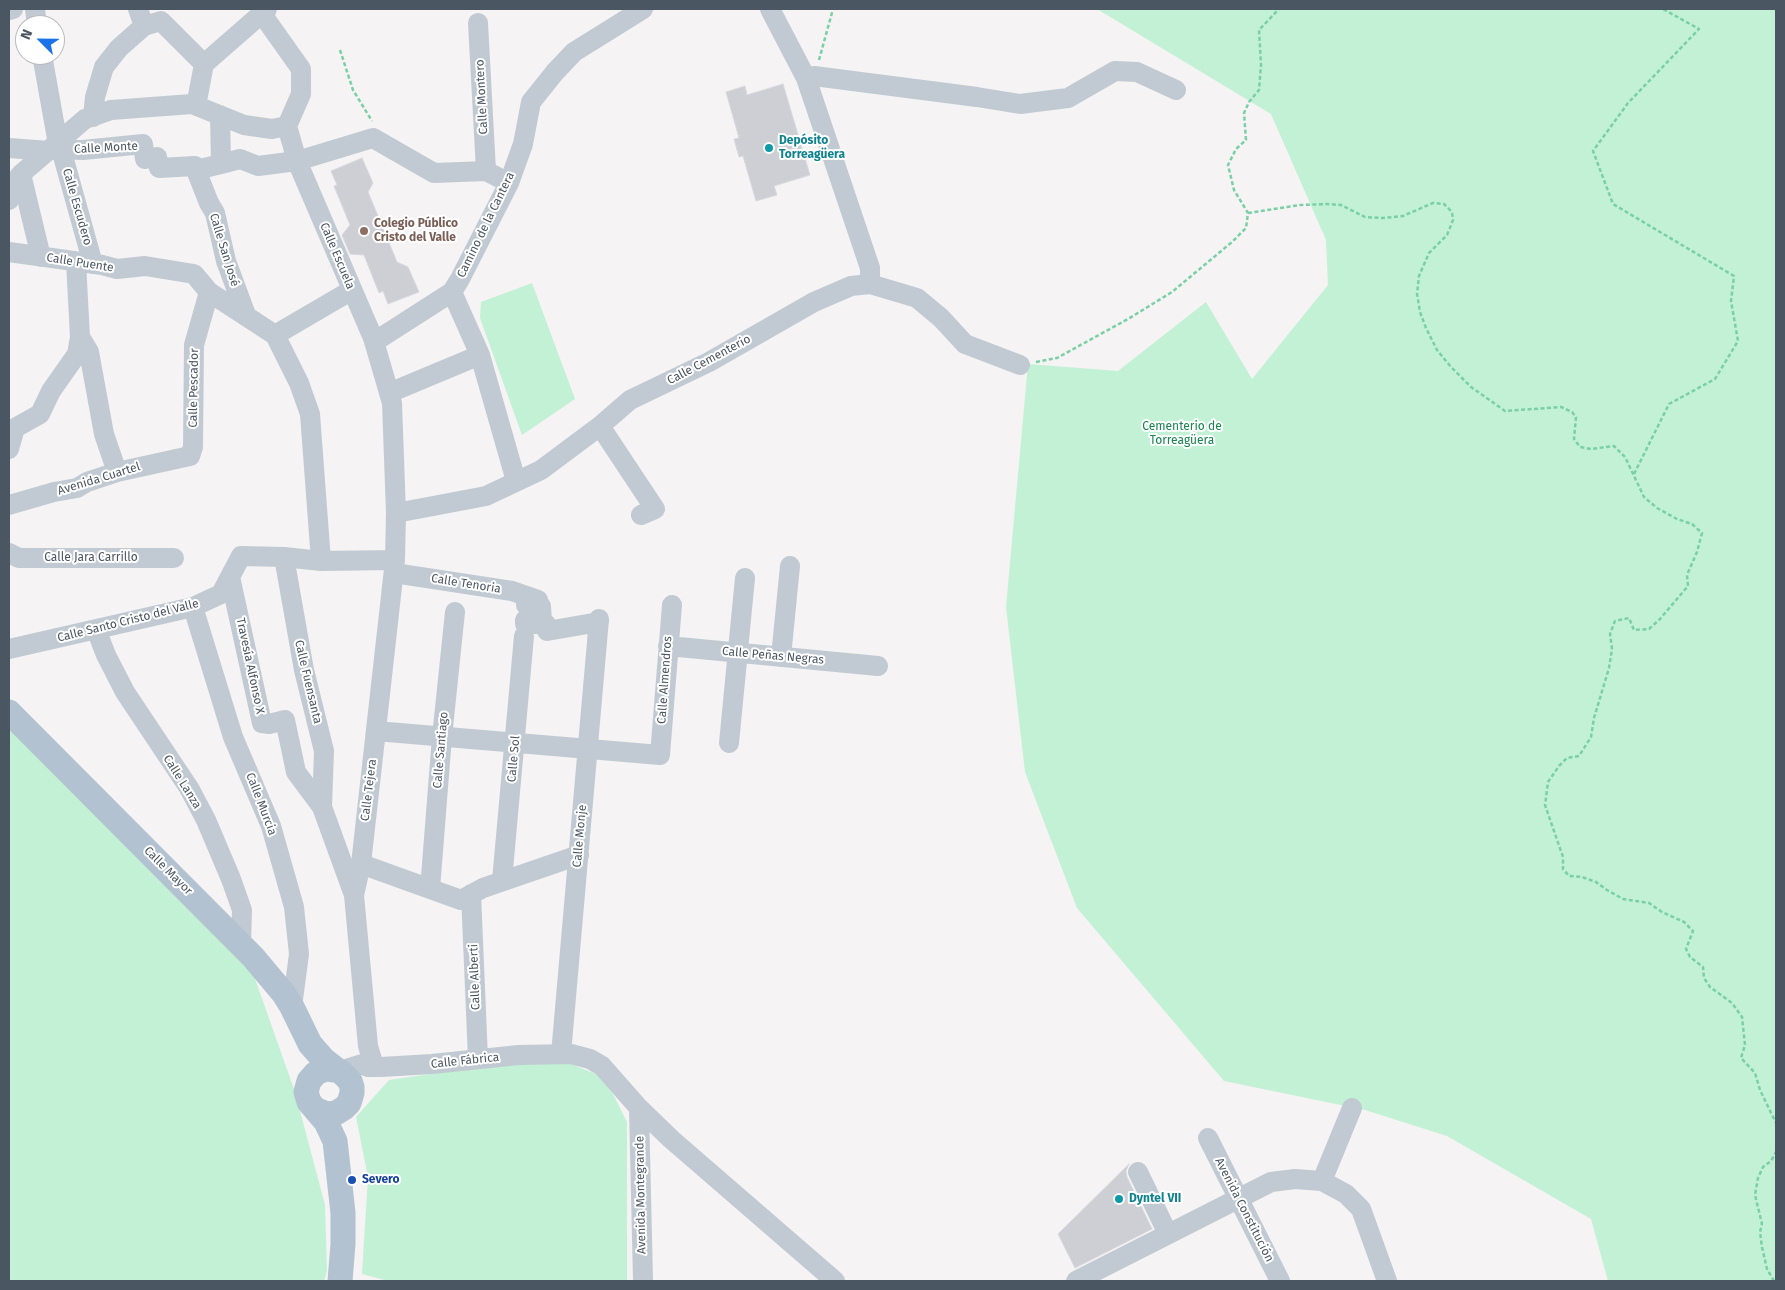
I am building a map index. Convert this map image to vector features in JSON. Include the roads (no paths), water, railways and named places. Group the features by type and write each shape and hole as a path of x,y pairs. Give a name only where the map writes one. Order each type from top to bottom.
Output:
{"main road":[{"name":"Calle Mayor","path":"9,712 241,944 277,984 292,1007 310,1044 324,1060 339,1071"},
{"name":"Calle Mayor","path":"309,1081 310,1044"},
{"path":"335,1141 326,1122 309,1102 306,1092 312,1076 321,1070 339,1071 350,1081 352,1087 347,1104 339,1120 335,1141 343,1213 340,1281"},
{"path":"316,1110 331,1114 347,1104"}],"street":[{"path":"9,10 13,9"},
{"path":"93,116 95,96 104,67 141,17 159,9"},
{"name":"Camino de la Cantera","path":"516,481 480,355 452,292 509,182 523,144 531,102 554,72 574,52 643,9"},
{"path":"770,9 810,77 870,268 870,284"},
{"path":"9,200 15,182 21,174 55,148 85,119 111,110 192,104 196,106 244,125 272,129 287,126 301,94 301,69 265,11 204,64 196,106"},
{"path":"141,17 161,20 204,64"},
{"name":"Calle Montero","path":"478,23 486,171"},
{"name":"Calle Escudero","path":"43,65 55,148 71,189 85,263 80,337"},
{"path":"810,77 1020,104 1068,98 1115,71 1136,72 1176,90"},
{"path":"220,115 222,164"},
{"name":"Calle Escuela","path":"287,126 297,161 374,342 392,403 396,513"},
{"path":"196,170 240,159 258,166 297,161 373,138 434,173 486,171 509,182"},
{"name":"Calle Monte","path":"9,148 83,150 143,144 145,158 158,157 159,168 195,166 196,170"},
{"name":"Calle San José","path":"196,170 208,203 215,213 226,261 250,318"},
{"path":"21,174 41,257"},
{"name":"Calle Puente","path":"9,252 117,269 145,266 194,274 210,292 275,335"},
{"name":"Calle Cementerio","path":"396,513 486,496 541,470 600,426 630,400 709,362 814,302 852,286 870,284 917,298 942,318 965,344 1020,365"},
{"path":"321,561 310,414 299,383 275,335 352,290"},
{"name":"Calle Pescador","path":"190,456 193,447 194,345 210,292"},
{"path":"374,342 452,292"},
{"path":"9,441 15,428 40,414 51,391 77,354 80,337"},
{"path":"80,337 89,352 104,434 117,472"},
{"path":"389,393 480,355"},
{"path":"600,426 656,509 641,514"},
{"name":"Avenida Cuartel","path":"9,505 54,492 77,488 86,482 117,472 190,456"},
{"name":"Calle Tejera","path":"371,1066 354,895 361,864 376,732 394,566 396,513"},
{"name":"Calle Jara Carrillo","path":"9,553 19,558 174,558"},
{"name":"Calle Santo Cristo del Valle","path":"9,649 193,607 221,594 241,556 284,557"},
{"name":"Calle Tenoria","path":"284,557 394,566 512,592 538,600 526,600 526,605 541,606 542,622 526,620 525,624 546,624 548,631 599,621"},
{"name":"Calle Fuensanta","path":"284,557 304,670 324,752 322,807"},
{"path":"781,656 790,566"},
{"name":"Travesía Alfonso X","path":"230,577 262,723 269,724 285,720 296,772 322,807 354,895"},
{"path":"729,743 745,578"},
{"name":"Calle Almendros","path":"588,749 660,755 672,605"},
{"name":"Calle Murcia","path":"193,607 234,736 271,826 294,907 299,954 292,1007"},
{"name":"Calle Santiago","path":"430,889 442,737 455,612"},
{"name":"Calle Monje","path":"562,1054 599,621"},
{"name":"Calle Lanza","path":"96,629 106,655 125,692 189,788 206,820 242,910 241,944"},
{"name":"Calle Sol","path":"502,881 524,636"},
{"name":"Calle Peñas Negras","path":"668,646 878,666"},
{"path":"376,732 588,749"},
{"path":"361,864 461,900 483,888 579,855"},
{"name":"Calle Alberti","path":"471,894 478,1059"},
{"name":"Calle Fábrica","path":"339,1071 362,1064 371,1066 432,1064 478,1059 562,1054 581,1055 602,1066 639,1108 671,1139 817,1274 835,1281"},
{"path":"347,1104 371,1066"},
{"name":"Avenida Montegrande","path":"639,1108 643,1281"},
{"path":"1322,1181 1352,1108"},
{"name":"Avenida Constitución","path":"1208,1138 1278,1281"},
{"path":"1138,1172 1168,1234"},
{"path":"1076,1281 1238,1197 1271,1182 1296,1179 1322,1181 1346,1194 1361,1209 1387,1281"}],"place":[{"name":"Depósito Torreagüera","path":"769,148"},
{"name":"Colegio Público Cristo del Valle","path":"364,231"},
{"name":"Severo","path":"352,1180"},
{"name":"Dyntel VII","path":"1119,1199"}],"park label":[{"name":"Cementerio de Torreagüera","path":"1182,434"}]}
